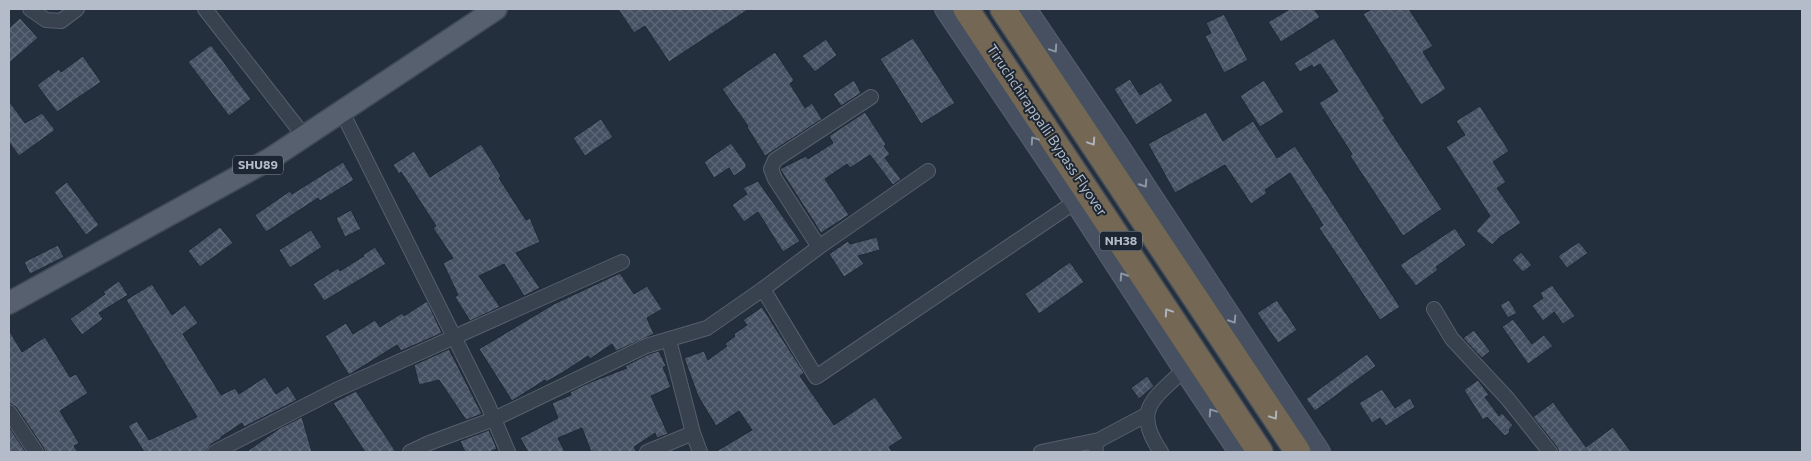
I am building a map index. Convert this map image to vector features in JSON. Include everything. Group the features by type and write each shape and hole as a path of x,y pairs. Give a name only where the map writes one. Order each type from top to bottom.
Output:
{"highway":[{"name":"Tiruchchirappalli Bypass Flyover","path":"966,9 1018,86 1242,451"},
{"name":"NH38","path":"1003,9 1298,452"}],"main road":[{"name":"SHU89","path":"9,302 270,159 496,9"}],"street":[{"path":"30,9 46,20 60,21 77,9"},
{"path":"205,9 304,136"},
{"path":"944,9 1075,202 1184,370 1242,451"},
{"path":"1026,9 1117,143 1320,452"},
{"path":"819,247 774,179 771,169 775,160 871,96"},
{"path":"342,112 454,337 508,452"},
{"path":"410,452 494,419 646,346 707,328 928,171"},
{"path":"763,289 816,377 1075,202"},
{"path":"215,452 336,390 622,262"},
{"path":"1434,309 1452,339 1507,398 1550,452"},
{"path":"669,340 693,433 700,452"},
{"path":"1041,452 1097,446 1146,414 1153,399 1184,370"},
{"path":"9,412 36,452"},
{"path":"1146,414 1153,441 1161,452"},
{"path":"647,452 693,433"}],"building":[{"path":"618,9 749,9 669,62 645,26 634,33"},
{"path":"1290,9 1314,9 1320,17 1281,42 1268,22"},
{"path":"1372,9 1409,9 1433,46 1423,52 1446,89 1421,105 1363,14"},
{"path":"1224,14 1248,60 1224,73 1205,36 1211,33 1206,23"},
{"path":"20,18 38,38 9,63 9,28"},
{"path":"913,38 955,103 921,124 880,59"},
{"path":"1334,38 1385,119 1383,120 1442,209 1403,236 1350,156 1352,154 1319,103 1338,91 1320,64 1313,68 1312,65 1300,72 1294,63"},
{"path":"826,39 837,55 815,72 802,56"},
{"path":"211,45 251,99 229,116 188,62"},
{"path":"775,52 794,80 790,84 805,108 812,103 822,119 765,156 748,126 722,89"},
{"path":"83,56 101,82 57,112 37,85 59,69 61,72"},
{"path":"1130,79 1140,95 1161,82 1173,101 1136,125 1114,89"},
{"path":"854,80 861,93 841,106 833,94"},
{"path":"1264,80 1284,112 1260,127 1240,96"},
{"path":"9,101 25,123 42,113 55,130 19,156 9,142"},
{"path":"1480,106 1509,151 1493,162 1506,182 1497,188 1521,223 1500,237 1492,245 1476,231 1490,216 1446,147 1465,135 1456,121"},
{"path":"865,112 886,144 884,146 890,154 885,158 901,179 893,185 870,155 850,168 847,164 825,179 849,215 821,233 780,169 806,156 808,159 833,143 829,136"},
{"path":"1206,112 1223,141 1253,121 1277,158 1295,146 1400,307 1380,320 1319,228 1323,225 1290,173 1265,190 1267,193 1251,204 1225,165 1175,193 1148,144"},
{"path":"601,119 613,137 585,156 573,138"},
{"path":"731,143 746,164 746,168 734,176 729,168 714,178 704,162"},
{"path":"481,144 501,176 499,178 526,220 530,218 540,242 516,253 540,288 524,296 504,264 479,276 500,307 470,321 455,297 458,295 443,263 453,258 433,228 436,226 401,172 399,174 393,165 414,151 430,177"},
{"path":"343,162 354,180 320,201 318,198 266,232 255,215 290,191 292,194"},
{"path":"758,181 800,241 783,252 758,212 744,222 732,205 747,194 743,188"},
{"path":"67,182 99,225 86,235 54,192"},
{"path":"351,210 361,229 345,237 336,218"},
{"path":"220,227 233,243 200,267 188,251"},
{"path":"1455,228 1466,245 1436,267 1438,270 1416,286 1400,265"},
{"path":"311,230 322,247 290,268 279,250"},
{"path":"877,237 880,250 858,256 864,264 844,277 829,254 848,241 850,244"},
{"path":"1579,242 1588,253 1567,268 1558,256"},
{"path":"58,245 64,257 30,274 24,262"},
{"path":"375,247 386,264 324,301 313,284 338,268 340,271"},
{"path":"1521,252 1532,265 1523,272 1512,260"},
{"path":"1070,262 1084,282 1039,314 1025,294"},
{"path":"620,273 634,294 647,286 662,309 647,318 654,334 616,351 612,344 590,359 588,356 512,401 479,349 554,304"},
{"path":"119,281 128,295 99,313 103,319 82,335 70,319 105,294 103,292"},
{"path":"152,284 172,315 185,305 198,323 183,334 221,395 235,388 239,394 265,377 276,394 288,386 297,400 244,427 242,423 211,444 206,452 144,452 128,426 137,421 149,440 197,417 126,300"},
{"path":"1552,285 1575,316 1563,324 1554,312 1543,321 1532,306 1543,298 1540,293"},
{"path":"1277,300 1297,330 1278,343 1257,313"},
{"path":"1509,300 1517,313 1508,318 1500,305"},
{"path":"427,301 442,333 401,351 397,345 349,375 325,336 346,323 353,334 375,320 380,327 402,313 404,316"},
{"path":"762,307 804,373 800,376 834,425 875,397 903,438 889,447 892,452 715,452 752,430 739,411 716,426 698,396 684,358 704,351 708,360 727,346 725,344 735,336 734,334 747,325 743,320"},
{"path":"1513,319 1532,344 1544,335 1553,346 1528,364 1502,327"},
{"path":"9,330 22,352 45,337 70,377 76,374 88,393 60,411 79,443 74,446 78,452 45,452 16,407 9,403"},
{"path":"1474,330 1490,351 1482,358 1463,338"},
{"path":"449,349 482,414 466,420 439,380 419,385 414,365"},
{"path":"659,351 666,366 663,367 671,387 651,396 668,434 657,438 655,433 634,447 637,452 591,452 582,428 558,438 565,452 528,452 520,438 558,418 552,403 571,395 570,392 627,368 625,366"},
{"path":"1367,354 1376,366 1315,411 1306,399"},
{"path":"1147,376 1154,386 1139,399 1131,388"},
{"path":"1478,380 1489,395 1485,397 1499,416 1502,413 1513,425 1509,430 1510,432 1505,436 1487,417 1483,420 1464,390"},
{"path":"1382,389 1395,408 1410,398 1415,407 1386,426 1380,418 1372,423 1359,403"},
{"path":"356,391 396,452 365,452 333,403"},
{"path":"1553,402 1586,447 1613,427 1631,452 1559,452 1533,417"},
{"path":"302,417 312,452 246,452 280,428"},
{"path":"9,427 26,452 9,452"},
{"path":"489,430 497,449 489,452 465,452 460,441"}]}
